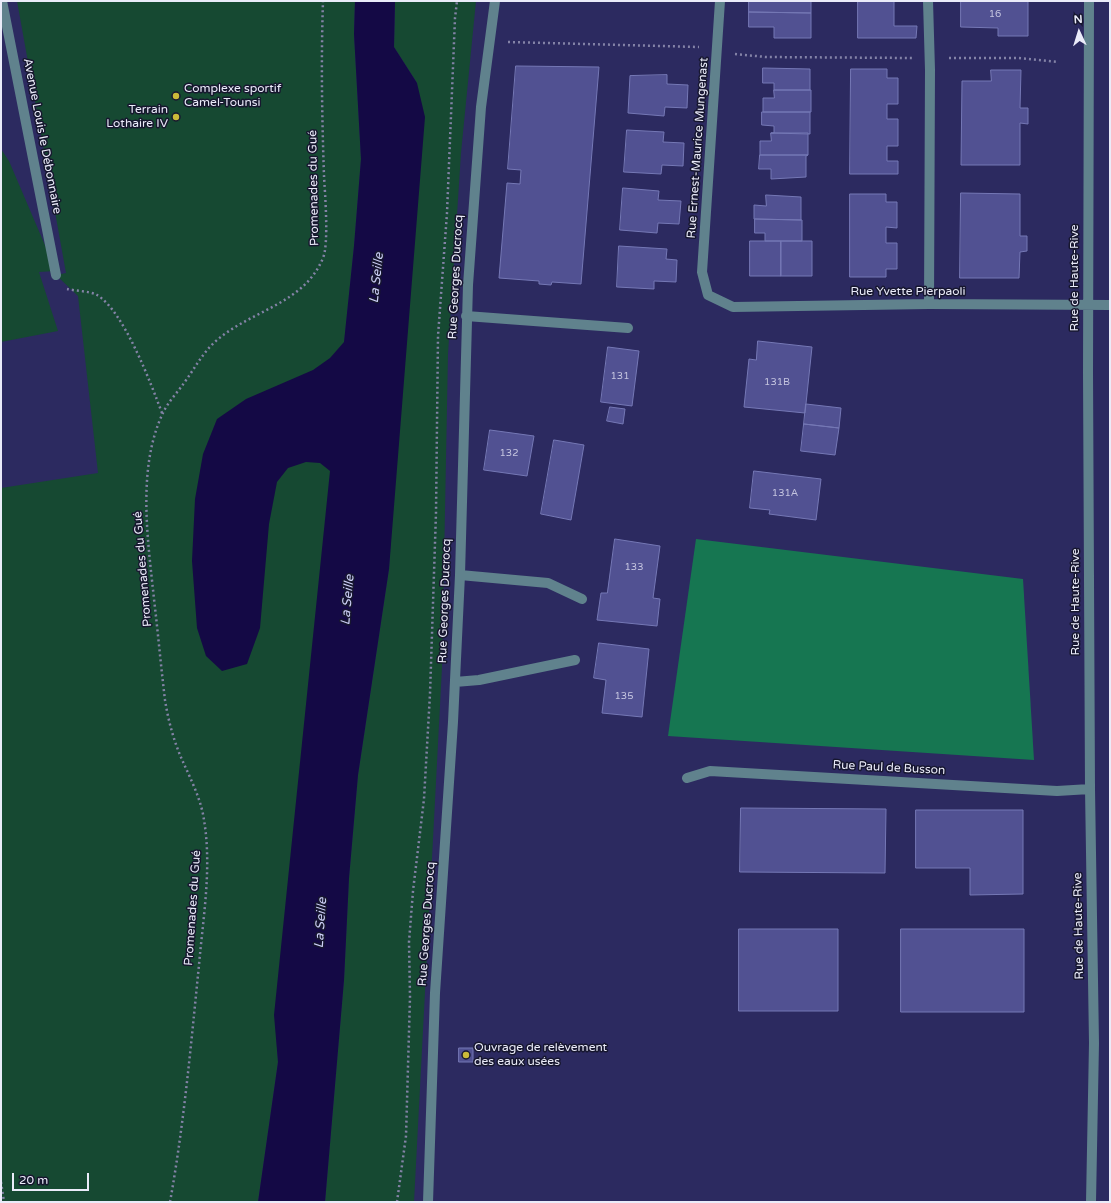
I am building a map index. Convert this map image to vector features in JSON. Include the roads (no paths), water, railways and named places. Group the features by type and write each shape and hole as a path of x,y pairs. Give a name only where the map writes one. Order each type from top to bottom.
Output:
{"street":[{"name":"Avenue Louis le Débonnaire","path":"2,1 56,275"},
{"name":"Rue Georges Ducrocq","path":"428,1202 436,985 455,682 460,575 466,316 481,106 495,1"},
{"name":"Rue Ernest-Maurice Mungenast","path":"708,295 702,272 720,1"},
{"path":"928,1 929,304"},
{"name":"Rue de Haute-Rive","path":"1089,1 1088,305 1090,788 1094,1043 1092,1202"},
{"name":"Rue Yvette Pierpaoli","path":"708,295 733,307 929,304 1110,305"},
{"path":"466,316 628,328"},
{"path":"460,575 548,583 582,598"},
{"path":"455,682 479,680 575,660"},
{"name":"Rue Paul de Busson","path":"687,778 710,771 1056,791 1090,788"}],"water":[{"name":"La Seille","path":"355,1 395,1 394,47 417,83 425,117 389,569 358,775 349,878 344,980 325,1202 258,1202 278,1062 274,1015 330,471 320,463 306,462 288,468 277,482 269,524 260,628 247,664 222,671 206,656 197,628 192,561 195,499 203,454 217,419 246,399 313,370 330,358 344,342 361,159 354,34"}],"place":[{"name":"Complexe sportif Camel-Tounsi","path":"176,96"},
{"name":"Terrain Lothaire IV","path":"176,117"},
{"name":"Ouvrage de relèvement des eaux usées","path":"466,1055"}]}
